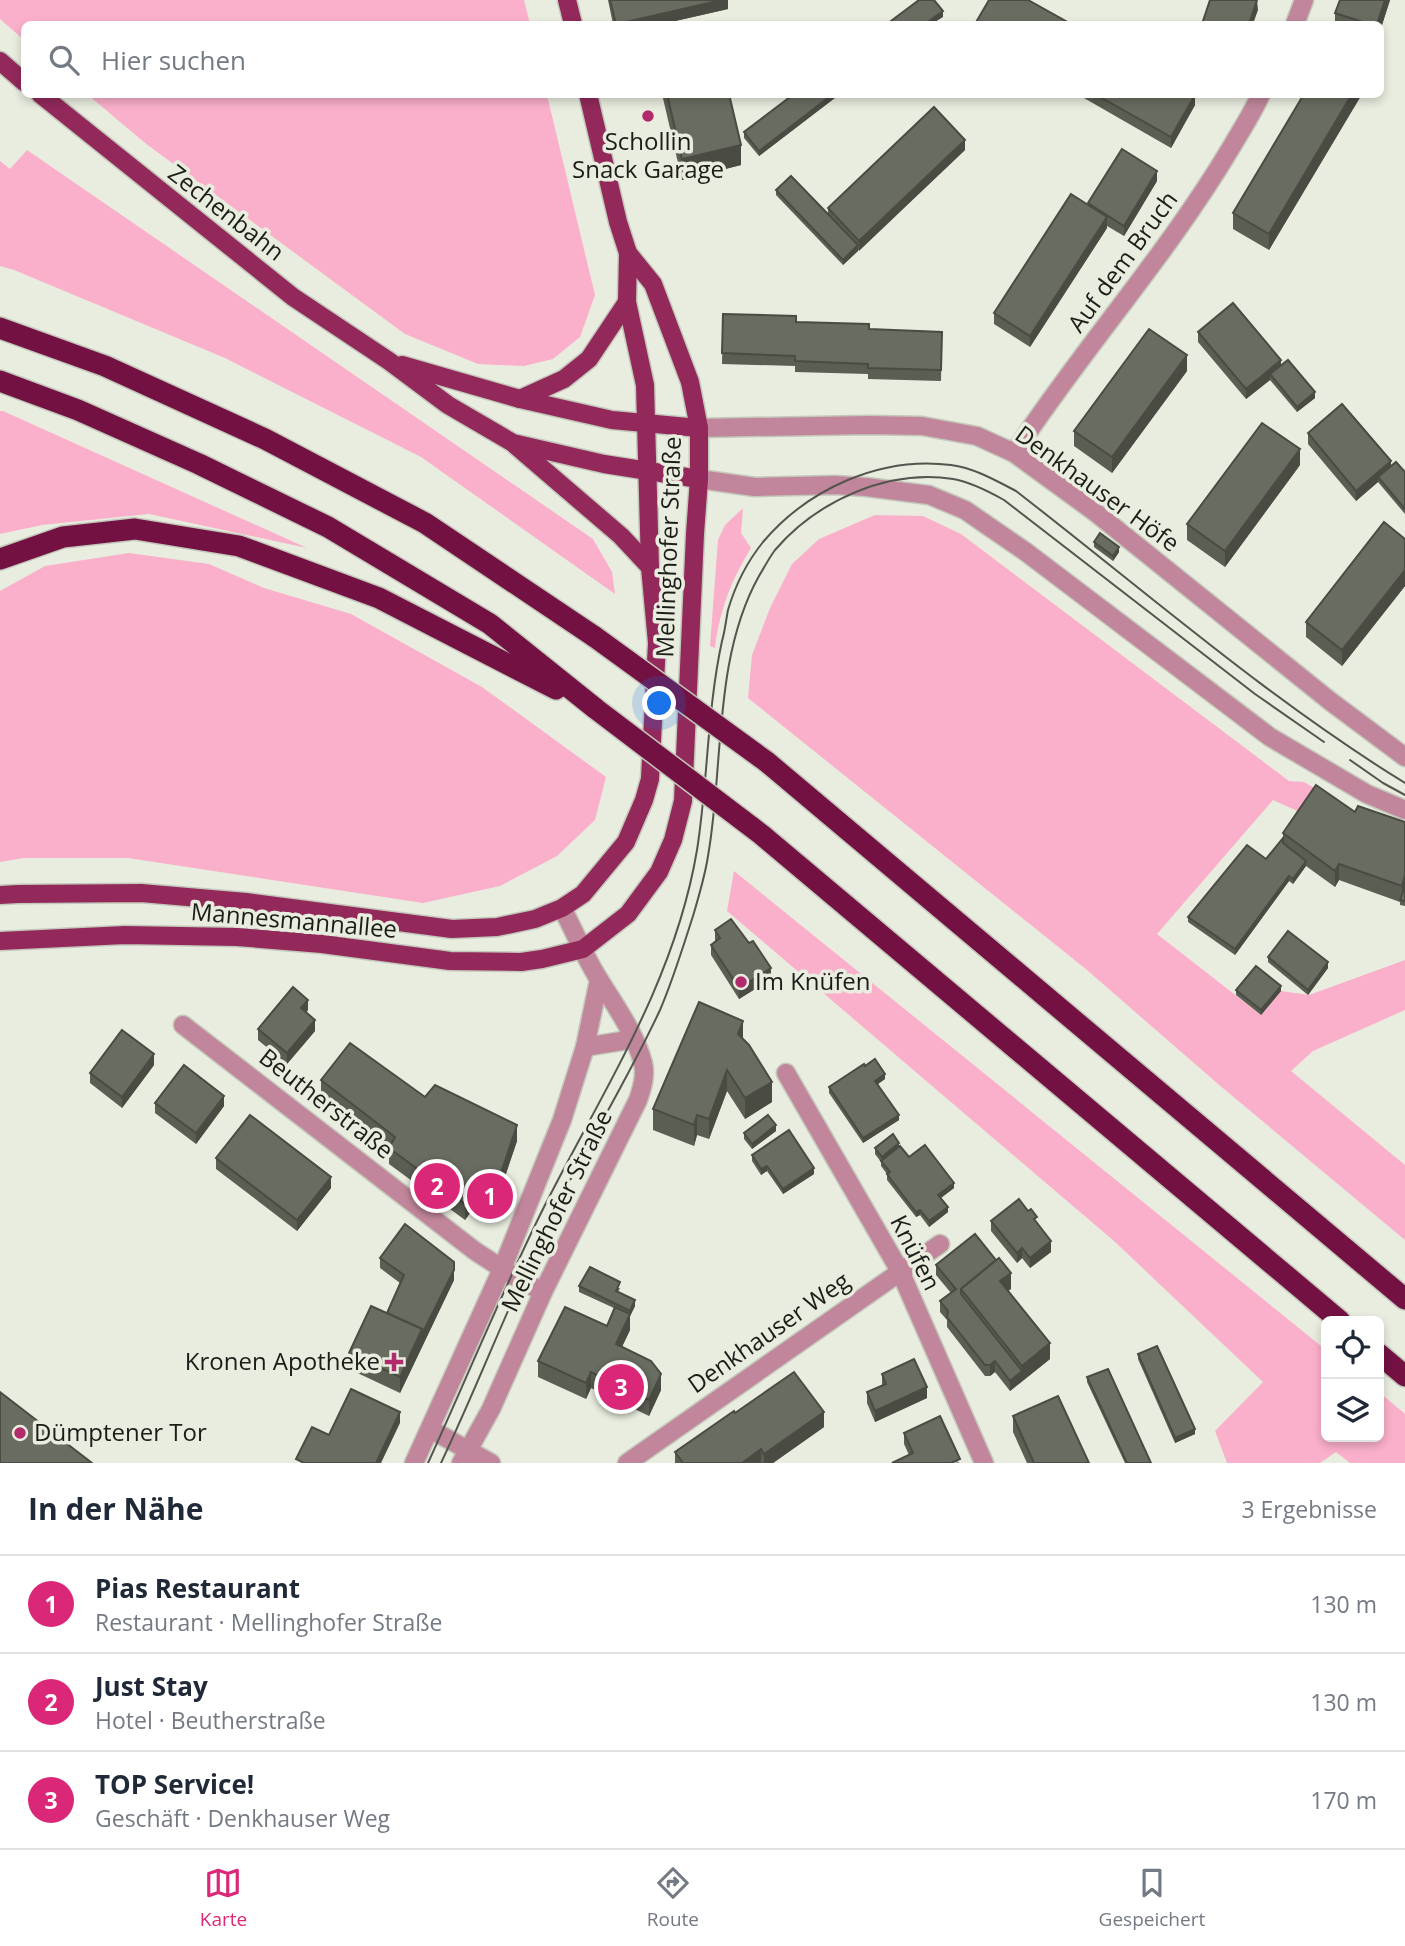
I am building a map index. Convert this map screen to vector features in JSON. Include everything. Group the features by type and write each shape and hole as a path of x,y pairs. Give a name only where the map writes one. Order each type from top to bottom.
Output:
{"highway":[{"path":"0,328 105,366 265,439 425,523 596,637 767,762 1405,1299"},
{"path":"0,382 103,421 328,527 490,624 596,709 762,835 1334,1316"},
{"path":"0,559 63,537 135,529 239,546 379,598 596,709"},
{"path":"1384,1358 1405,1376"}],"main road":[{"path":"567,0 572,21"},
{"path":"0,61 21,79"},
{"name":"Zechenbahn","path":"45,98 293,297 449,405 513,443 604,464 699,480"},
{"name":"Mellinghofer Straße","path":"562,908 583,894 626,842 644,800 650,779 657,643 650,567 645,385 627,302 628,253 618,222 589,98"},
{"name":"Mellinghofer Straße","path":"583,949 628,914 659,872 673,840 682,801 699,480 699,428 690,382 653,284 628,253"},
{"path":"520,398 564,379 589,359 627,302"},
{"name":"Zechenbahn","path":"389,361 520,398 612,420 699,428"},
{"path":"513,443 621,536 650,567"},
{"name":"Mannesmannallee","path":"0,895 141,893 246,902 452,929 497,927 535,919 562,908"},
{"name":"Mannesmannallee","path":"0,941 125,935 237,937 322,944 450,961 521,962 583,949"}],"street":[{"path":"1296,21 1304,0"},
{"name":"Auf dem Bruch","path":"1014,453 1040,413 1186,219 1259,98"},
{"name":"Denkhauser Höfe","path":"699,428 922,426 977,436 1014,453 1095,512 1330,701 1405,757"},
{"path":"699,480 755,486 866,487 929,495 965,510 1026,552 1270,737 1367,794 1405,810"},
{"name":"Mellinghofer Straße","path":"464,1457 491,1409 543,1292 638,1100 644,1080 643,1065 634,1039 610,995 598,980 562,908"},
{"name":"Mellinghofer Straße","path":"414,1463 502,1269 562,1121 585,1047 598,980"},
{"name":"Beutherstraße","path":"183,1025 475,1251 543,1292"},
{"path":"585,1047 634,1039"},
{"name":"Knüfen","path":"786,1073 900,1271 984,1463"},
{"name":"Denkhauser Weg","path":"627,1463 940,1244"},
{"path":"430,1429 464,1457 491,1463"}],"shaded area":[{"path":"0,0 524,0 529,21 21,21 21,37 0,19"},
{"path":"92,98 548,98 595,295 580,337 553,359 524,366 478,364 405,334 145,143"},
{"path":"27,150 593,539 612,572 615,594 421,457 225,358 0,266 0,161 10,169"},
{"path":"0,411 307,548 149,514 42,525 0,534"},
{"path":"743,508 741,533 751,548 727,596 715,648 710,646 718,540 725,525"},
{"path":"875,515 923,516 961,534 1289,781 1304,782 1348,807 1306,815 1273,800 1157,934 1261,1015 1281,991 1309,995 1405,960 1405,1010 1313,1051 1291,1071 1405,1165 1405,1240 1218,1084 1087,970 748,698 752,655 770,608 792,564 819,539"},
{"path":"129,553 209,564 264,588 351,614 482,687 606,777 595,820 557,856 500,886 423,903 128,858 24,858 0,862 0,591 45,566"},
{"path":"734,871 1321,1346 1321,1442 1384,1442 1384,1396 1405,1414 1405,1463 1350,1463 1336,1452 1320,1463 1227,1463 1215,1431 1263,1382 1114,1241 727,911"}],"building":[{"path":"610,0 722,0 629,21 615,21"},
{"path":"919,0 934,0 943,11 929,21 891,21"},
{"path":"989,0 1028,0 1066,21 977,21"},
{"path":"1210,0 1257,0 1250,21 1203,21"},
{"path":"1340,0 1385,0 1378,21 1360,21 1335,13"},
{"path":"668,98 730,98 741,145 682,159"},
{"path":"789,98 828,98 759,151 744,132"},
{"path":"1102,98 1193,98 1171,137"},
{"path":"1302,98 1350,98 1269,234 1233,213"},
{"path":"934,107 965,140 859,241 828,208"},
{"path":"1122,149 1157,171 1124,226 1088,203"},
{"path":"791,176 858,245 843,260 776,190"},
{"path":"1071,194 1107,217 1030,336 994,313"},
{"path":"1233,303 1281,360 1246,389 1198,332"},
{"path":"723,314 796,316 796,322 869,324 869,329 942,332 941,370 868,368 868,364 795,361 795,356 722,353"},
{"path":"1149,329 1187,355 1112,457 1074,431"},
{"path":"1288,360 1315,392 1297,407 1270,374"},
{"path":"1342,404 1391,461 1356,491 1308,433"},
{"path":"1262,423 1300,449 1225,551 1187,524"},
{"path":"1396,462 1405,472 1405,509 1378,477"},
{"path":"1384,522 1405,539 1405,570 1342,650 1306,622"},
{"path":"1100,533 1119,547 1113,556 1094,542"},
{"path":"1316,785 1355,812 1358,806 1405,822 1405,875 1402,886 1339,864 1335,871 1283,833"},
{"path":"1283,838 1283,843 1306,861 1293,879 1289,876 1235,949 1188,917 1247,845 1266,859"},
{"path":"1405,886 1405,901 1400,900"},
{"path":"731,919 749,943 753,941 771,968 739,988 711,945 720,938 715,930"},
{"path":"1288,931 1328,962 1308,990 1268,957"},
{"path":"1256,966 1281,986 1261,1010 1236,990"},
{"path":"293,987 308,1000 301,1008 315,1020 287,1053 258,1029"},
{"path":"699,1002 743,1021 738,1034 749,1045 772,1082 745,1098 727,1070 709,1119 697,1115 694,1125 653,1109"},
{"path":"122,1030 154,1054 122,1097 90,1073"},
{"path":"350,1043 425,1097 435,1085 517,1125 494,1194 477,1187 465,1204 389,1148 395,1137 321,1080"},
{"path":"875,1059 885,1074 875,1081 899,1115 863,1138 829,1087"},
{"path":"184,1065 224,1096 196,1133 155,1103"},
{"path":"250,1115 331,1177 297,1220 216,1158"},
{"path":"768,1115 776,1125 752,1144 744,1133"},
{"path":"789,1130 814,1168 783,1189 767,1166 761,1169 752,1155"},
{"path":"893,1134 899,1143 882,1157 875,1148"},
{"path":"925,1145 954,1183 938,1195 948,1207 929,1221 920,1210 916,1212 887,1174 890,1172 881,1161 900,1146 909,1157"},
{"path":"1019,1199 1028,1211 1031,1209 1037,1217 1034,1219 1051,1241 1030,1258 1022,1248 1017,1253 991,1221"},
{"path":"405,1224 454,1262 454,1270 422,1334 422,1329 387,1313 404,1275 380,1258"},
{"path":"975,1234 996,1260 961,1289 961,1294 1022,1371 1010,1381 995,1361 985,1365 947,1317 948,1311 940,1301 956,1289 936,1265"},
{"path":"999,1258 1011,1273 1000,1281 1050,1343 1022,1366 961,1289"},
{"path":"590,1267 620,1282 616,1291 635,1300 630,1311 579,1286"},
{"path":"371,1306 422,1329 400,1377 349,1353"},
{"path":"565,1307 607,1326 615,1307 630,1314 616,1344 651,1361 661,1374 649,1400 591,1372 586,1383 538,1361"},
{"path":"1157,1346 1195,1429 1175,1438 1138,1354"},
{"path":"914,1359 927,1387 875,1411 867,1392 886,1384 882,1374"},
{"path":"1108,1369 1151,1463 1127,1463 1087,1377"},
{"path":"794,1372 824,1412 764,1454 761,1449 742,1463 683,1463 675,1452"},
{"path":"351,1389 400,1412 376,1463 304,1463 296,1459 312,1427 329,1435"},
{"name":"Dümptener Tor","path":"0,1392 92,1463 0,1463"},
{"path":"1058,1396 1089,1463 1034,1463 1013,1416"},
{"path":"940,1416 960,1459 951,1463 892,1463 913,1453 904,1433"}],"tram line":[{"path":"428,1463 544,1207 613,1077 672,945 687,898 697,850 713,693 728,610 742,574 757,550 781,523 801,506 847,480 898,466 951,465 984,475 1016,491 1255,679 1405,783"},
{"path":"441,1463 538,1244 648,1036 669,987 707,864 722,713 734,642 744,608 759,576 775,550 792,532 832,503 879,484 928,477 953,479 986,490 1004,500 1255,694 1324,742"},
{"path":"1350,760 1405,795"}],"place":[{"name":"Schollin Snack Garage","path":"648,116"},
{"name":"Im Knüfen","path":"741,982"},
{"name":"Just Stay","path":"437,1186"},
{"name":"Pias Restaurant","path":"490,1196"},
{"name":"Kronen Apotheke","path":"394,1362"},
{"name":"TOP Service!","path":"621,1387"},
{"name":"Dümptener Tor","path":"20,1433"}]}
